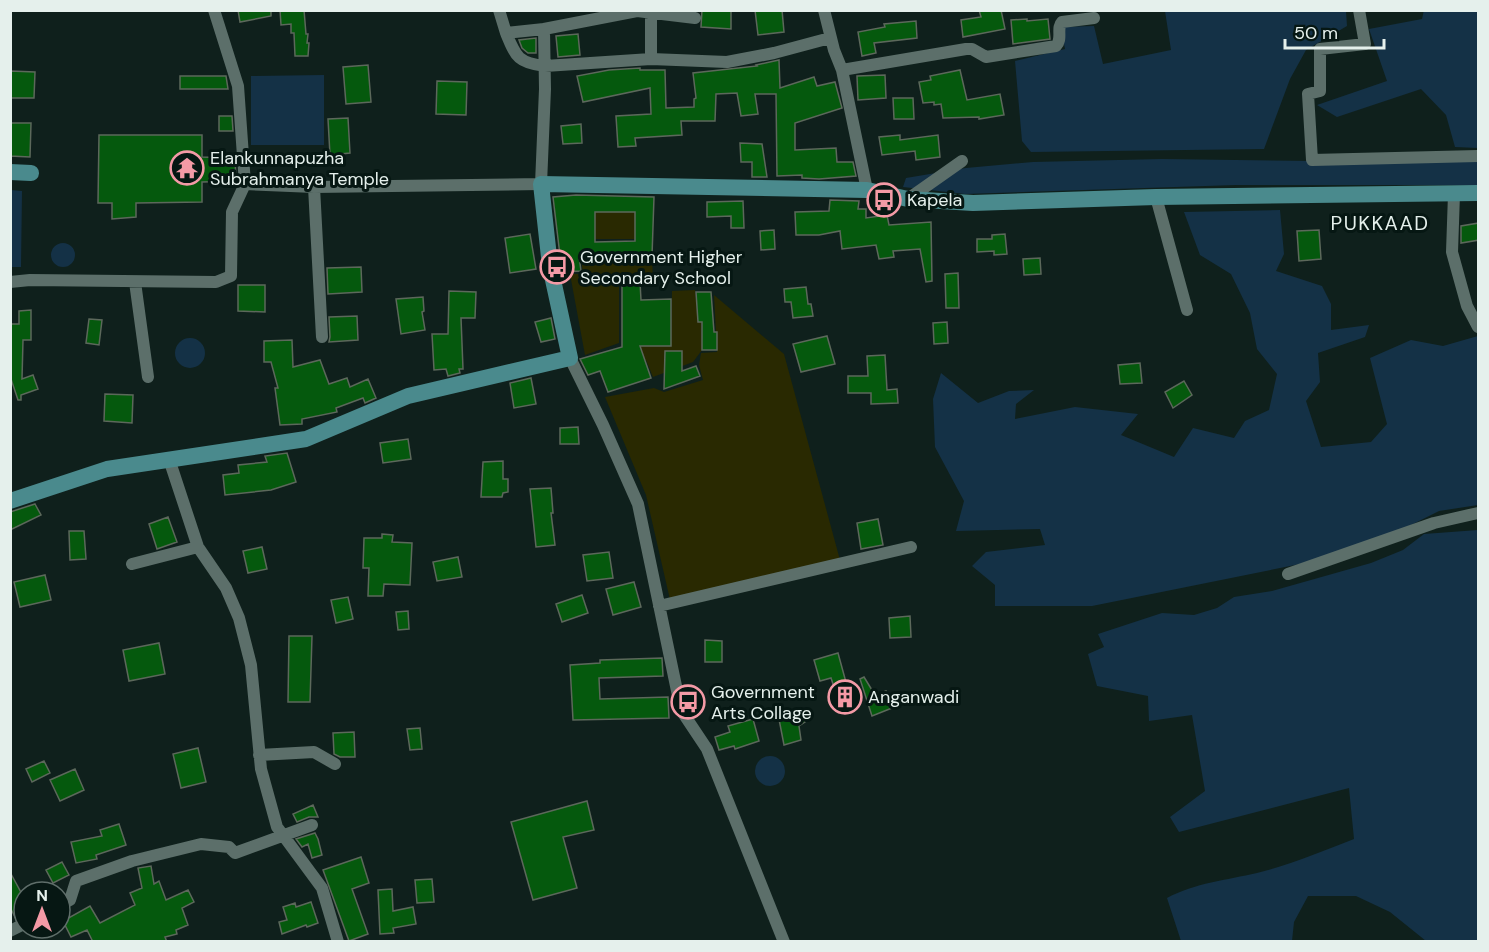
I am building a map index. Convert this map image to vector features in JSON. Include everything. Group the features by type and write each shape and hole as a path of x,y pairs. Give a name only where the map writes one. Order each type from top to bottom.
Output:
{"street":[{"path":"10,282 30,280 216,282 231,276 232,212 245,184 238,86 214,10"},
{"path":"499,10 506,33 520,60 527,64 545,66 651,59 727,62 774,53 830,38"},
{"path":"506,33 637,10 695,18"},
{"path":"824,10 830,38 842,70 867,190"},
{"path":"1359,10 1365,44 1320,49 1320,91 1308,94 1312,160 1479,156"},
{"path":"651,12 651,59"},
{"path":"842,70 966,49 972,49 986,57 1056,46 1059,42 1059,27 1062,22 1094,18"},
{"path":"544,28 541,184 550,266 570,358 638,504 681,710 707,749 784,942"},
{"path":"908,199 962,161"},
{"path":"10,172 31,173"},
{"path":"245,184 314,187 541,184 867,190 908,199 973,203 1156,197 1479,194"},
{"path":"314,187 322,337"},
{"path":"1454,194 1452,252 1467,306 1479,327"},
{"path":"1156,197 1187,310"},
{"path":"135,282 148,377"},
{"path":"10,501 107,469 306,439 408,396 570,358"},
{"path":"169,459 198,547 226,588 239,618 251,665 259,755 277,827 322,888 339,942"},
{"path":"1288,574 1434,523 1479,513"},
{"path":"132,564 198,547"},
{"path":"658,606 911,547"},
{"path":"259,755 314,752 335,764"},
{"path":"72,894 76,882 132,861 201,844 230,847 234,853 312,825"}],"shaded area":[{"path":"595,212 635,212 635,228 652,228 653,239 579,239"},
{"path":"652,256 653,283 619,283 619,343 585,355 570,274 583,274 581,257"},
{"path":"695,290 698,322 701,322 702,350 693,362 653,377 646,360 637,363 630,346 671,346 672,291"},
{"path":"714,295 784,354 840,560 671,604 646,495 605,397 654,388 664,392 703,380 699,365 701,353 717,352"}],"water":[{"path":"1424,10 1478,11 1478,148 1455,147 1446,115 1421,89 1337,117 1317,105 1387,81 1369,29 1422,19"},
{"path":"1165,11 1346,11 1347,26 1306,50 1290,79 1264,149 1031,152 1022,141 1015,61 1065,49 1061,27 1094,26 1103,64 1171,50"},
{"path":"324,75 324,145 251,145 251,76"},
{"path":"1162,159 1478,161 1478,185 1236,185 965,194 903,187 906,178 966,168 1033,162"},
{"path":"11,190 22,191 21,267 11,267"},
{"path":"1280,210 1284,254 1276,271 1322,286 1331,304 1331,330 1369,325 1365,337 1318,353 1320,382 1306,401 1321,447 1371,442 1387,424 1370,358 1411,340 1443,346 1478,336 1478,505 1439,511 1401,530 1320,560 1092,606 995,606 995,585 972,566 986,552 1045,545 1040,529 956,531 964,501 935,447 933,399 941,373 978,403 1009,391 1034,390 1016,404 1015,419 1075,407 1138,414 1121,435 1174,457 1193,428 1234,438 1245,421 1269,410 1277,374 1257,349 1250,313 1231,274 1200,255 1184,212"},
{"path":"63,243 72,246 75,255 72,264 63,267 54,264 51,255 54,246"},
{"path":"190,338 201,342 205,353 201,364 190,368 179,364 175,353 179,342"},
{"path":"1478,530 1478,941 1426,941 1390,912 1356,896 1308,896 1294,922 1292,941 1181,941 1167,898 1200,885 1282,866 1354,839 1349,788 1179,832 1170,817 1205,791 1192,715 1149,721 1148,696 1097,686 1088,654 1104,647 1098,634 1162,613 1194,615 1217,608 1234,597 1272,591 1371,563 1403,550 1424,534"},
{"path":"770,756 781,760 785,771 781,782 770,786 759,782 755,771 759,760"}],"building":[{"path":"238,10 271,10 271,16 240,22"},
{"path":"280,10 304,10 306,34 308,34 307,43 309,43 308,56 295,56 294,33 291,33 291,24 281,25"},
{"path":"702,10 731,10 731,29 701,27"},
{"path":"755,10 782,10 784,32 758,35"},
{"path":"979,10 1001,10 1005,29 963,37 961,20 981,17"},
{"path":"1027,19 1027,21 1048,19 1050,39 1013,44 1011,20"},
{"path":"916,21 917,38 874,43 876,53 862,56 858,32 885,27 884,24"},
{"path":"578,34 580,55 558,57 556,36"},
{"path":"536,38 536,53 528,53 522,48 519,40"},
{"path":"779,60 780,88 814,77 817,86 835,82 842,108 795,123 795,150 836,148 837,162 853,162 856,176 819,179 802,178 802,175 777,176 776,94 755,94 758,114 741,116 737,93 716,94 715,121 681,121 682,135 635,138 636,146 618,147 616,116 651,114 650,88 583,102 577,76 609,70 640,68 640,70 665,70 666,108 694,107 696,98 693,73 757,66"},
{"path":"368,65 371,102 346,104 343,67"},
{"path":"960,70 967,100 1000,94 1004,115 979,119 979,117 943,118 941,104 923,103 919,82 931,80 930,76"},
{"path":"10,71 35,72 34,98 10,98"},
{"path":"885,75 886,98 858,100 857,76"},
{"path":"180,76 226,76 228,89 180,89"},
{"path":"437,81 467,82 466,115 436,114"},
{"path":"893,98 913,98 914,119 894,119"},
{"path":"219,116 232,116 233,131 219,131"},
{"path":"348,118 350,153 330,155 328,119"},
{"path":"10,123 31,123 30,157 10,156"},
{"path":"581,124 582,143 563,144 561,126"},
{"path":"99,135 202,135 202,157 235,158 236,181 202,182 202,202 136,203 136,217 112,219 112,203 98,203"},
{"path":"900,135 900,140 938,135 940,157 916,160 915,151 882,155 879,137"},
{"path":"740,143 762,144 767,177 752,177 752,162 741,162"},
{"path":"576,195 654,197 652,256 579,256 581,271 562,272 553,197","holes":["595,212 635,212 635,241 595,242"]},
{"path":"830,200 859,201 858,209 866,209 866,218 887,215 889,225 931,222 932,281 926,282 920,249 893,251 894,257 879,259 876,245 842,249 840,231 819,235 796,235 795,212 829,211"},
{"path":"743,201 744,228 731,228 731,216 707,217 707,202"},
{"path":"1479,223 1479,240 1461,243 1461,226"},
{"path":"774,230 775,249 761,250 760,231"},
{"path":"1319,230 1321,259 1299,261 1297,231"},
{"path":"530,234 536,269 510,273 505,238"},
{"path":"1005,234 1007,254 994,255 994,251 977,252 977,239 992,239 992,235"},
{"path":"1040,258 1041,274 1024,275 1023,259"},
{"path":"361,267 362,292 328,294 327,268"},
{"path":"958,273 959,308 946,308 945,274"},
{"path":"622,282 640,282 641,300 671,299 671,346 640,346 651,378 608,392 600,371 588,375 580,359 622,347"},
{"path":"238,285 265,285 265,312 238,311"},
{"path":"806,287 808,304 811,304 813,316 793,318 791,302 785,302 784,289"},
{"path":"449,291 476,292 475,318 461,318 463,369 459,369 460,373 448,376 446,369 434,370 432,334 448,334"},
{"path":"696,292 711,292 714,332 717,332 717,350 702,350 702,322 698,322"},
{"path":"423,297 424,311 422,312 425,330 401,334 396,299"},
{"path":"31,310 31,340 23,340 22,379 33,375 38,389 21,395 21,400 18,400 10,376 10,324 19,324 19,311"},
{"path":"357,316 358,340 329,342 329,317"},
{"path":"551,318 555,339 541,342 535,322"},
{"path":"89,319 102,320 99,345 86,343"},
{"path":"947,322 948,343 934,344 933,323"},
{"path":"827,336 835,364 801,372 793,344"},
{"path":"292,340 293,367 320,360 329,384 347,378 350,387 368,379 376,398 365,403 363,398 336,408 337,412 302,419 302,424 280,425 275,388 278,388 271,362 264,362 264,341"},
{"path":"665,351 682,351 682,371 696,366 700,376 664,389"},
{"path":"885,355 887,390 897,389 898,403 871,404 871,393 848,393 848,376 868,376 867,356"},
{"path":"1140,363 1142,383 1120,384 1118,365"},
{"path":"531,378 536,404 514,408 510,383"},
{"path":"1184,381 1192,395 1173,408 1165,392"},
{"path":"105,394 133,395 132,423 104,421"},
{"path":"578,427 579,444 560,444 560,428"},
{"path":"408,439 411,459 383,463 380,443"},
{"path":"287,453 296,482 271,490 225,495 223,475 239,473 238,465 267,462 265,456"},
{"path":"503,461 503,479 508,479 508,492 503,493 502,497 481,497 483,462"},
{"path":"551,488 555,545 536,547 530,489"},
{"path":"35,504 41,515 10,530 10,512"},
{"path":"168,517 177,542 157,549 149,524"},
{"path":"878,519 883,545 861,549 857,523"},
{"path":"69,531 84,531 86,559 70,560"},
{"path":"382,534 393,535 392,542 412,543 410,585 384,584 383,596 368,596 369,568 363,568 364,538 382,538"},
{"path":"262,547 267,569 248,573 243,551"},
{"path":"609,552 613,578 587,581 583,555"},
{"path":"458,557 462,577 437,581 433,562"},
{"path":"45,575 51,600 20,607 14,582"},
{"path":"634,582 641,607 613,615 606,589"},
{"path":"582,595 588,613 562,622 556,604"},
{"path":"348,597 353,619 336,623 331,600"},
{"path":"408,611 409,629 398,630 396,612"},
{"path":"910,616 911,637 890,638 889,618"},
{"path":"289,636 312,636 310,702 288,702"},
{"path":"705,640 722,641 722,662 705,662"},
{"path":"159,643 165,674 129,681 123,650"},
{"path":"838,653 847,686 850,686 855,703 841,708 831,678 820,681 814,660"},
{"path":"662,658 663,676 599,678 600,699 668,697 669,718 573,720 570,665 600,663 600,660"},
{"path":"864,677 875,695 886,691 892,708 872,716 860,679"},
{"path":"800,710 805,722 799,726 801,740 784,745 778,714"},
{"path":"753,719 759,741 735,749 734,746 719,750 715,737 730,732 728,726"},
{"path":"420,728 422,749 410,750 407,729"},
{"path":"354,732 355,757 340,757 334,754 333,733"},
{"path":"198,748 206,782 181,788 173,754"},
{"path":"44,761 50,773 32,782 26,769"},
{"path":"75,769 84,790 60,801 50,780"},
{"path":"587,801 594,830 563,837 577,888 533,900 511,822"},
{"path":"313,805 318,817 309,817 297,822 293,814"},
{"path":"119,824 126,845 96,855 97,859 76,863 71,842 102,836 100,830"},
{"path":"315,833 322,855 312,858 308,844 302,847 296,839"},
{"path":"361,857 369,883 352,889 368,934 349,941 323,870"},
{"path":"62,862 69,875 59,880 51,880 46,870"},
{"path":"151,866 154,884 159,881 166,900 188,890 194,902 182,908 188,925 176,930 177,934 165,937 167,942 93,942 87,930 72,937 72,916 90,906 100,923 135,905 130,893 142,888 138,868"},
{"path":"10,872 14,880 12,880 12,911"},
{"path":"432,879 434,902 417,903 415,880"},
{"path":"392,889 393,911 413,907 416,924 393,928 394,933 380,934 378,890"},
{"path":"311,902 318,923 282,934 279,922 287,920 283,907 295,903 296,907"}],"place":[{"name":"Elankunnapuzha Subrahmanya Temple","path":"187,168"},
{"name":"Kapela","path":"884,200"},
{"name":"Government Higher Secondary School","path":"557,267"},
{"name":"Anganwadi","path":"845,697"},
{"name":"Government Arts Collage","path":"688,702"}],"district":[{"name":"PUKKAAD","path":"1380,223"}]}
